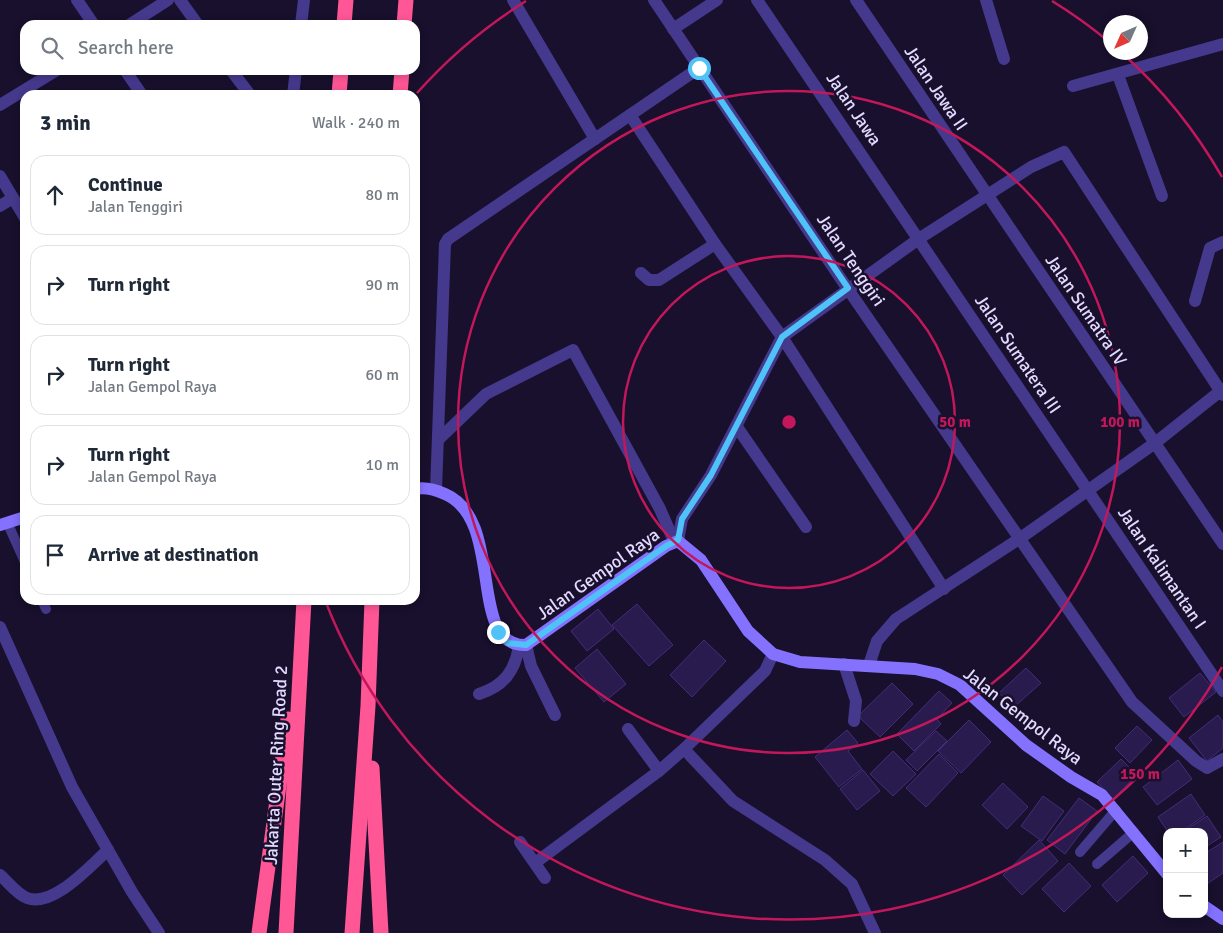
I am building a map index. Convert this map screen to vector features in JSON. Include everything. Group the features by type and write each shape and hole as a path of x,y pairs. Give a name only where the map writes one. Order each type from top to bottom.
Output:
{"highway":[{"path":"344,20 346,0"},
{"path":"404,20 406,0"},
{"path":"339,90 341,75"},
{"path":"400,90 402,75"},
{"path":"352,933 368,706 372,605"},
{"path":"260,933 304,606"},
{"name":"Jakarta Outer Ring Road 2","path":"286,933 304,606"},
{"path":"368,706 381,933"}],"street":[{"path":"77,0 91,20"},
{"path":"137,20 168,0"},
{"path":"180,0 194,20"},
{"path":"302,20 304,0"},
{"path":"513,0 595,139"},
{"name":"Jalan Tenggiri","path":"654,0 848,288 1132,702 1196,762 1207,768 1223,759"},
{"path":"673,29 717,0"},
{"name":"Jalan Jawa","path":"757,0 920,238"},
{"name":"Jalan Jawa II","path":"856,0 989,195"},
{"path":"986,0 1004,59"},
{"path":"1073,86 1118,75 1223,44"},
{"path":"436,490 446,244 448,239 699,68"},
{"path":"31,90 50,75"},
{"path":"128,75 139,90"},
{"path":"236,75 246,90"},
{"path":"294,90 295,75"},
{"path":"1118,75 1162,196"},
{"path":"0,105 20,96"},
{"path":"630,115 715,244 782,337 944,589"},
{"path":"676,540 682,519 711,475 737,427 752,392 782,337 920,238 1031,167 1064,152 1222,392 1019,539 896,619 877,641 869,666"},
{"path":"0,176 20,210"},
{"name":"Jalan Sumatra IV","path":"989,195 1223,544"},
{"path":"0,206 13,198"},
{"name":"Jalan Sumatera III","path":"920,238 1088,490"},
{"path":"1195,301 1210,248 1223,242"},
{"path":"641,273 649,280 660,280 715,244"},
{"path":"438,440 486,394 574,350 676,540"},
{"path":"737,427 806,527"},
{"path":"420,489 436,490 457,499 472,520 485,565 492,618 498,632 508,643 523,646"},
{"name":"Jalan Kalimantan I","path":"1088,490 1223,691"},
{"path":"4,524 20,519"},
{"name":"Jalan Gempol Raya","path":"523,646 676,540 701,560 748,631 773,654 800,662 915,669 938,674 960,685 1026,745 1071,777 1102,795 1166,873"},
{"path":"0,628 72,788 132,892 159,933"},
{"path":"479,694 490,690 505,678 516,664 523,646"},
{"path":"523,646 555,715"},
{"path":"535,863 659,771 765,671 773,654"},
{"path":"844,664 856,701 854,721"},
{"path":"628,729 659,771"},
{"path":"684,749 733,801 825,860 852,884 875,933"},
{"path":"520,842 545,878"},
{"path":"0,875 27,898 45,898 59,892 108,850"},
{"path":"1208,909 1223,919"}],"lane":[{"path":"4,524 20,553"},
{"path":"1080,852 1116,810"},
{"path":"1098,864 1134,832"}],"building":[{"path":"637,604 673,645 649,666 612,625"},
{"path":"598,609 614,629 587,651 571,631"},
{"path":"704,640 726,661 692,697 670,675"},
{"path":"597,649 626,684 604,702 575,668"},
{"path":"1026,668 1041,683 1013,708 999,693"},
{"path":"1200,673 1216,692 1184,717 1169,698"},
{"path":"892,683 913,704 880,737 858,716"},
{"path":"939,691 952,703 937,719 941,724 914,751 897,734"},
{"path":"1218,715 1223,722 1223,748 1207,761 1189,738"},
{"path":"969,720 991,742 961,773 938,751"},
{"path":"1137,726 1152,740 1130,763 1115,748"},
{"path":"847,730 858,743 848,751 862,769 839,787 815,757"},
{"path":"936,731 947,741 917,771 906,760"},
{"path":"893,751 916,774 893,796 870,774"},
{"path":"939,754 958,773 926,807 906,788"},
{"path":"1121,759 1137,775 1113,799 1097,782"},
{"path":"1178,760 1192,779 1157,805 1143,787"},
{"path":"863,770 880,791 857,810 840,789"},
{"path":"1003,783 1028,807 1007,829 982,805"},
{"path":"1191,794 1205,815 1187,828 1165,828 1158,817"},
{"path":"1043,796 1064,811 1042,841 1021,826"},
{"path":"1079,798 1097,811 1065,854 1047,840"},
{"path":"1207,816 1221,837 1208,845 1208,828 1189,828"},
{"path":"1039,840 1058,861 1022,895 1003,875"},
{"path":"1223,842 1223,873 1208,883 1208,873 1208,851"},
{"path":"1133,856 1148,873 1117,902 1102,885"},
{"path":"1069,863 1091,886 1064,912 1042,889"}],"route":[{"path":"498,632 508,643 519,646 526,645 550,630 674,540 678,540 682,519 711,475 737,427 752,392 782,337 848,288 699,68"}]}
